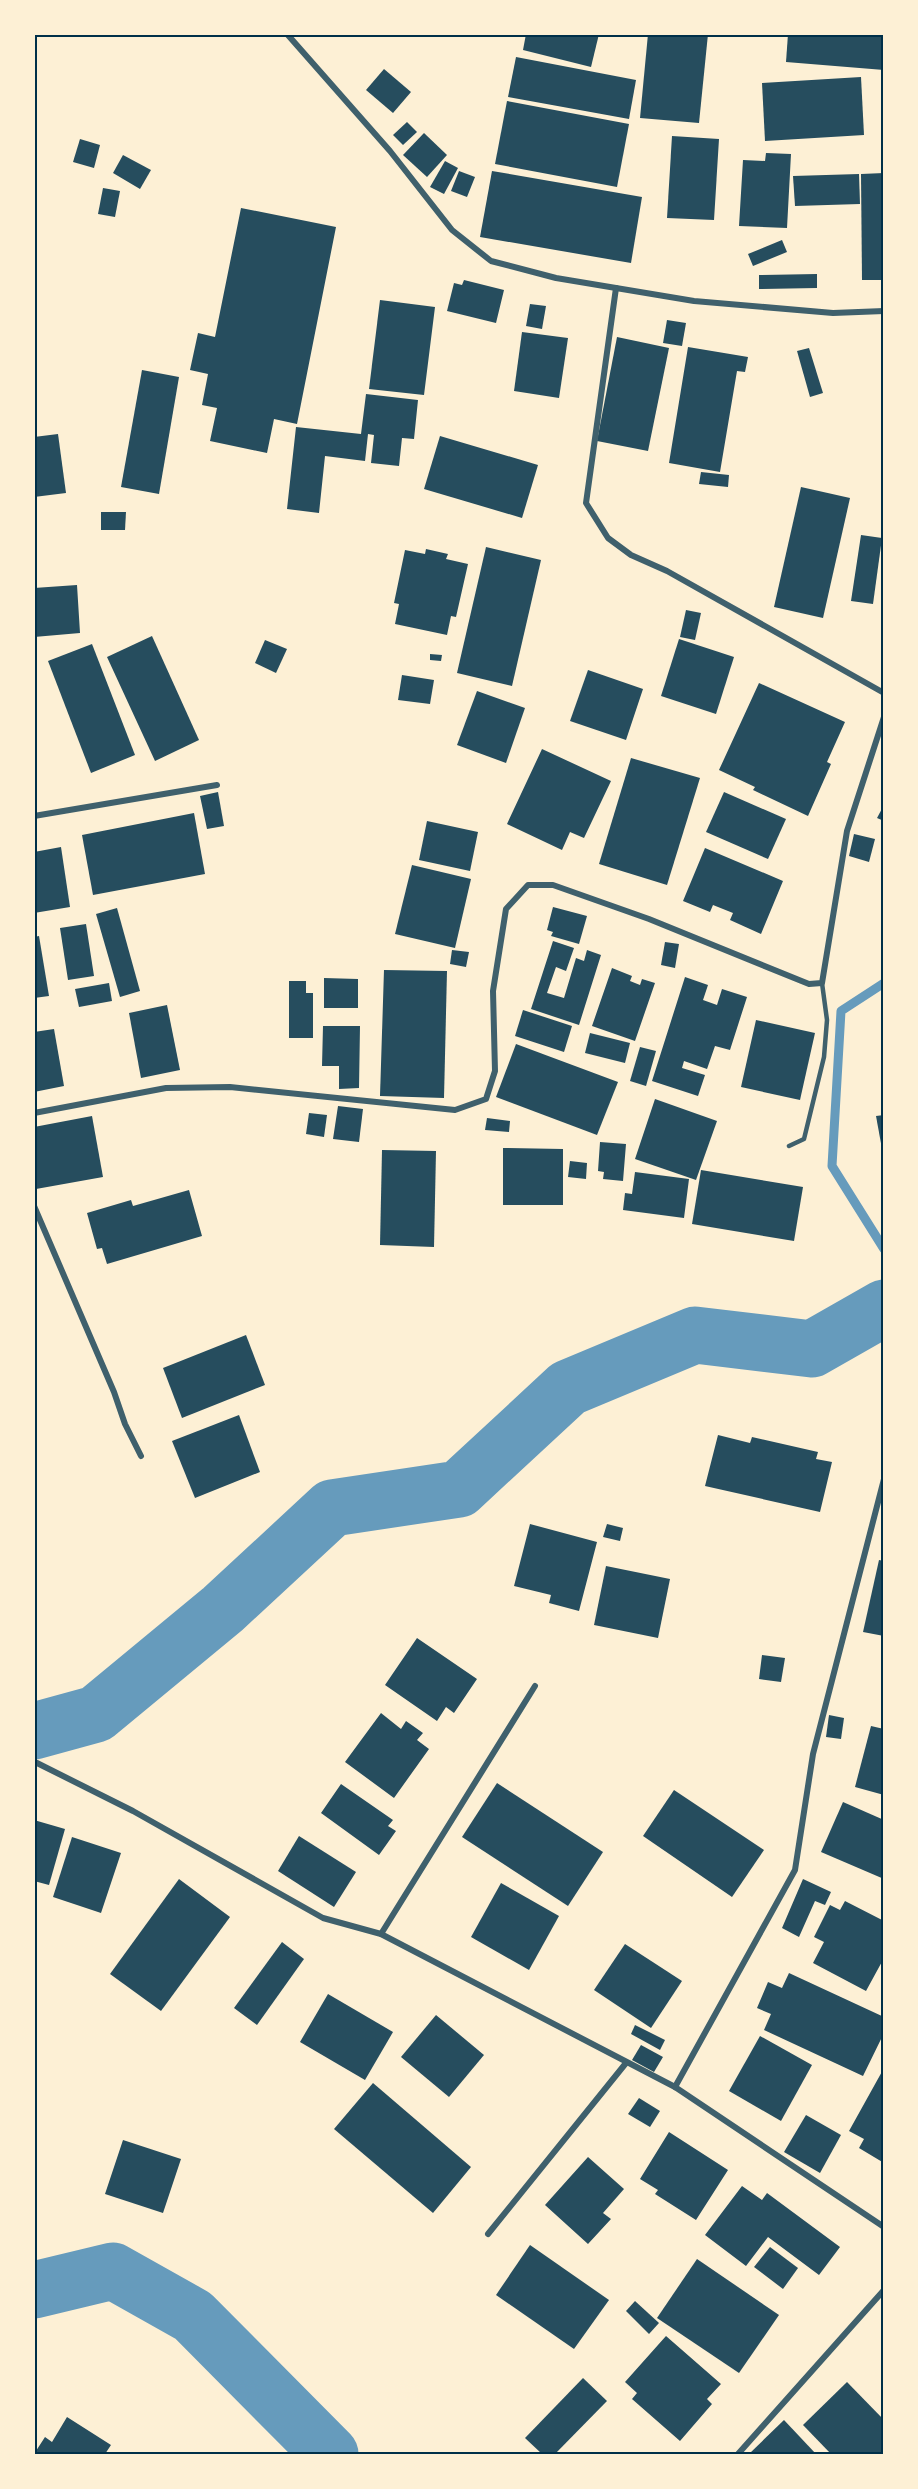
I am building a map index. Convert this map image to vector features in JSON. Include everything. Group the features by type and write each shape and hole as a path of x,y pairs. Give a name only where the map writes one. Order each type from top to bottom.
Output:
{"street":[{"path":"286,34 390,152 452,230 491,261 556,278 694,301 833,313 884,311"},
{"path":"615,288 586,503 608,538 631,555 668,570 884,693"},
{"path":"34,1113 166,1088 230,1087 455,1110 486,1099 495,1071 493,991 506,909 528,885 553,885 649,919 809,984 822,983 847,831 884,717"},
{"path":"34,816 217,785"},
{"path":"34,1206 114,1392 125,1424 141,1456"},
{"path":"675,2087 795,1870 813,1754 884,1479"},
{"path":"381,1934 535,1686"},
{"path":"37,1763 133,1811 323,1918 381,1934 675,2087 884,2227"},
{"path":"488,2234 626,2063"},
{"path":"738,2454 884,2290"}],"lane":[{"path":"789,1146 804,1139 824,1057 827,1020 822,983"}],"building":[{"path":"526,34 599,34 591,67 523,50"},
{"path":"648,34 708,34 699,123 640,118"},
{"path":"788,34 884,34 884,70 786,62"},
{"path":"516,57 636,80 629,119 508,97"},
{"path":"384,69 411,92 393,113 366,90"},
{"path":"861,77 864,135 765,141 762,83"},
{"path":"507,101 629,124 617,187 495,164"},
{"path":"407,122 417,132 403,145 393,135"},
{"path":"424,133 447,155 427,177 403,155"},
{"path":"672,136 719,139 714,220 667,218"},
{"path":"80,139 100,145 94,168 73,162"},
{"path":"766,153 791,154 787,228 739,226 743,160 765,161"},
{"path":"123,155 151,170 140,189 113,173"},
{"path":"445,161 458,168 444,194 430,187"},
{"path":"459,171 475,177 467,197 451,191"},
{"path":"492,171 642,197 631,263 480,237"},
{"path":"884,173 884,280 862,280 861,174"},
{"path":"859,174 860,204 795,206 793,176"},
{"path":"103,188 120,191 115,217 98,214"},
{"path":"241,208 336,227 297,424 274,419 267,453 210,441 217,408 202,405 208,374 190,370 198,333 215,337"},
{"path":"782,240 787,252 753,266 748,254"},
{"path":"817,274 817,288 759,289 759,275"},
{"path":"464,280 504,290 496,323 447,311 454,283 462,285"},
{"path":"380,300 435,307 424,395 369,389"},
{"path":"530,304 546,306 542,329 526,326"},
{"path":"667,320 686,323 682,346 663,343"},
{"path":"522,332 568,338 559,398 514,391"},
{"path":"617,337 669,348 648,451 597,441"},
{"path":"688,347 748,357 745,372 737,371 720,472 669,463"},
{"path":"809,348 823,393 810,397 797,351"},
{"path":"142,370 179,377 159,494 121,487"},
{"path":"366,394 418,400 414,439 402,438 399,466 371,463 374,435 368,434 365,461 325,456 319,513 287,509 296,427 361,434"},
{"path":"58,434 66,493 34,497 34,437"},
{"path":"440,436 538,465 522,518 424,489"},
{"path":"701,472 729,475 728,487 699,484"},
{"path":"801,487 850,498 823,618 774,607"},
{"path":"101,512 126,512 125,530 101,530"},
{"path":"861,535 882,538 873,604 851,601"},
{"path":"486,547 541,560 512,686 457,673"},
{"path":"426,549 448,554 446,559 468,564 456,617 451,616 447,635 395,624 399,604 394,603 405,550 425,554"},
{"path":"77,585 80,633 34,637 34,588"},
{"path":"686,610 701,613 695,640 680,637"},
{"path":"152,636 199,740 155,761 107,657"},
{"path":"679,639 734,657 716,714 661,696"},
{"path":"265,640 287,649 276,673 255,663"},
{"path":"92,644 135,755 91,773 48,661"},
{"path":"430,654 442,655 441,661 430,660"},
{"path":"588,670 643,689 626,740 570,721"},
{"path":"402,675 434,680 430,704 398,700"},
{"path":"759,683 845,722 827,762 831,764 808,816 753,790 755,787 719,770"},
{"path":"477,691 525,708 506,763 457,745"},
{"path":"542,749 611,781 584,838 570,832 562,850 507,824"},
{"path":"631,758 700,778 667,885 599,864"},
{"path":"218,792 224,826 207,829 200,796"},
{"path":"724,792 786,819 768,859 706,832"},
{"path":"884,805 884,821 877,818"},
{"path":"194,813 205,874 93,895 82,835"},
{"path":"427,821 478,832 470,871 419,860"},
{"path":"854,834 875,839 869,862 849,856"},
{"path":"61,847 70,907 34,913 34,852"},
{"path":"705,848 783,881 761,934 730,920 733,913 713,905 710,912 683,901"},
{"path":"412,865 471,879 455,948 395,934"},
{"path":"553,907 587,916 579,944 551,936 553,932 547,930"},
{"path":"117,908 140,991 120,997 96,914"},
{"path":"86,924 94,976 68,980 60,928"},
{"path":"39,936 49,996 34,998 34,937"},
{"path":"553,941 574,948 566,971 556,967 547,993 564,998 576,958 584,961 587,950 601,955 579,1025 531,1009"},
{"path":"665,942 679,944 675,968 661,965"},
{"path":"452,950 469,952 466,967 450,964"},
{"path":"612,968 632,976 630,981 640,985 642,979 655,983 635,1041 592,1026"},
{"path":"384,970 447,971 444,1098 380,1096"},
{"path":"685,977 708,985 703,1000 717,1005 722,989 747,997 730,1050 715,1046 707,1069 684,1061 682,1068 705,1075 698,1096 652,1081"},
{"path":"324,978 358,979 358,1008 324,1008"},
{"path":"289,981 306,981 306,993 313,993 313,1038 289,1038"},
{"path":"109,983 112,1001 79,1007 75,989"},
{"path":"167,1005 180,1070 141,1078 129,1013"},
{"path":"523,1010 572,1026 564,1052 515,1036"},
{"path":"756,1020 815,1033 800,1100 741,1087"},
{"path":"323,1026 360,1026 359,1088 339,1089 339,1066 322,1066"},
{"path":"54,1029 64,1086 34,1092 34,1032"},
{"path":"590,1033 630,1043 625,1063 585,1053"},
{"path":"516,1044 618,1082 597,1135 496,1097"},
{"path":"640,1047 656,1051 646,1086 630,1081"},
{"path":"655,1099 717,1121 696,1180 635,1159"},
{"path":"338,1106 363,1109 359,1142 333,1139"},
{"path":"309,1113 327,1115 324,1137 306,1134"},
{"path":"884,1115 884,1149 882,1149 876,1116"},
{"path":"92,1116 103,1177 36,1189 34,1127"},
{"path":"487,1118 510,1121 509,1132 485,1130"},
{"path":"600,1142 626,1144 623,1181 603,1179 604,1172 598,1171"},
{"path":"503,1148 563,1149 563,1205 503,1205"},
{"path":"382,1150 436,1151 434,1247 380,1245"},
{"path":"570,1161 587,1163 586,1179 568,1177"},
{"path":"701,1170 803,1187 794,1241 692,1224"},
{"path":"635,1172 689,1179 684,1218 623,1210 625,1193 632,1194"},
{"path":"189,1190 202,1236 107,1264 102,1248 97,1249 87,1213 131,1200 133,1206"},
{"path":"246,1335 265,1385 182,1418 163,1368"},
{"path":"239,1415 260,1472 195,1498 172,1441"},
{"path":"718,1435 750,1443 752,1437 818,1452 816,1459 832,1462 820,1512 705,1486"},
{"path":"530,1524 597,1542 579,1611 549,1603 551,1595 514,1586"},
{"path":"607,1524 623,1528 620,1541 603,1537"},
{"path":"879,1560 884,1561 884,1636 863,1632"},
{"path":"606,1566 670,1579 658,1638 594,1625"},
{"path":"417,1638 477,1679 454,1713 446,1707 437,1721 385,1685"},
{"path":"762,1655 785,1658 781,1682 759,1679"},
{"path":"381,1713 401,1729 406,1721 423,1733 417,1740 429,1749 394,1798 345,1762"},
{"path":"829,1715 844,1718 841,1739 826,1737"},
{"path":"871,1726 884,1729 884,1795 855,1787"},
{"path":"497,1783 603,1852 568,1906 462,1837"},
{"path":"341,1784 393,1820 388,1826 396,1831 379,1855 321,1813"},
{"path":"674,1790 764,1850 732,1897 643,1836"},
{"path":"843,1802 884,1820 884,1879 821,1852"},
{"path":"34,1820 65,1829 49,1885 34,1881"},
{"path":"299,1836 356,1872 334,1907 278,1871"},
{"path":"72,1837 121,1853 101,1913 53,1897"},
{"path":"179,1879 230,1917 161,2011 110,1974"},
{"path":"803,1879 831,1892 825,1905 815,1901 799,1937 782,1928"},
{"path":"501,1883 559,1916 529,1970 471,1937"},
{"path":"845,1901 884,1921 884,1958 866,1991 813,1963 824,1942 814,1937 830,1905 840,1910"},
{"path":"282,1942 304,1959 257,2025 234,2008"},
{"path":"625,1944 682,1981 651,2028 594,1990"},
{"path":"789,1973 884,2017 884,2033 863,2076 764,2030 771,2014 757,2008 768,1982 782,1988"},
{"path":"328,1994 393,2032 365,2080 300,2042"},
{"path":"436,2015 484,2055 449,2097 401,2057"},
{"path":"635,2025 665,2040 660,2050 631,2034"},
{"path":"760,2036 812,2065 781,2121 729,2091"},
{"path":"641,2045 663,2057 654,2072 632,2060"},
{"path":"884,2068 884,2163 859,2148 864,2139 849,2131"},
{"path":"373,2083 471,2167 433,2213 334,2129"},
{"path":"639,2098 660,2111 650,2127 628,2114"},
{"path":"806,2115 841,2135 820,2173 784,2152"},
{"path":"669,2132 728,2170 696,2220 655,2194 658,2190 640,2179"},
{"path":"123,2140 181,2159 163,2213 105,2194"},
{"path":"588,2157 624,2189 603,2213 611,2219 588,2244 545,2205"},
{"path":"742,2186 762,2200 767,2193 840,2247 819,2275 768,2237 746,2266 705,2235"},
{"path":"530,2245 609,2300 574,2349 496,2295"},
{"path":"770,2247 798,2268 783,2289 754,2267"},
{"path":"697,2259 779,2315 739,2373 657,2318"},
{"path":"635,2301 659,2323 649,2334 626,2311"},
{"path":"666,2336 721,2384 707,2399 712,2404 680,2441 632,2399 637,2393 625,2382"},
{"path":"583,2378 607,2401 555,2454 542,2454 525,2438"},
{"path":"847,2382 884,2420 884,2454 831,2454 803,2425"},
{"path":"67,2417 111,2445 105,2454 34,2454 45,2437 52,2442"},
{"path":"784,2420 816,2454 749,2454"}],"waterway":[{"path":"884,983 841,1011 832,1166 884,1249"},
{"path":"34,1731 96,1714 223,1609 332,1508 459,1489 568,1388 695,1335 812,1349 884,1308"},
{"path":"34,2290 113,2271 193,2316 330,2454"}]}
